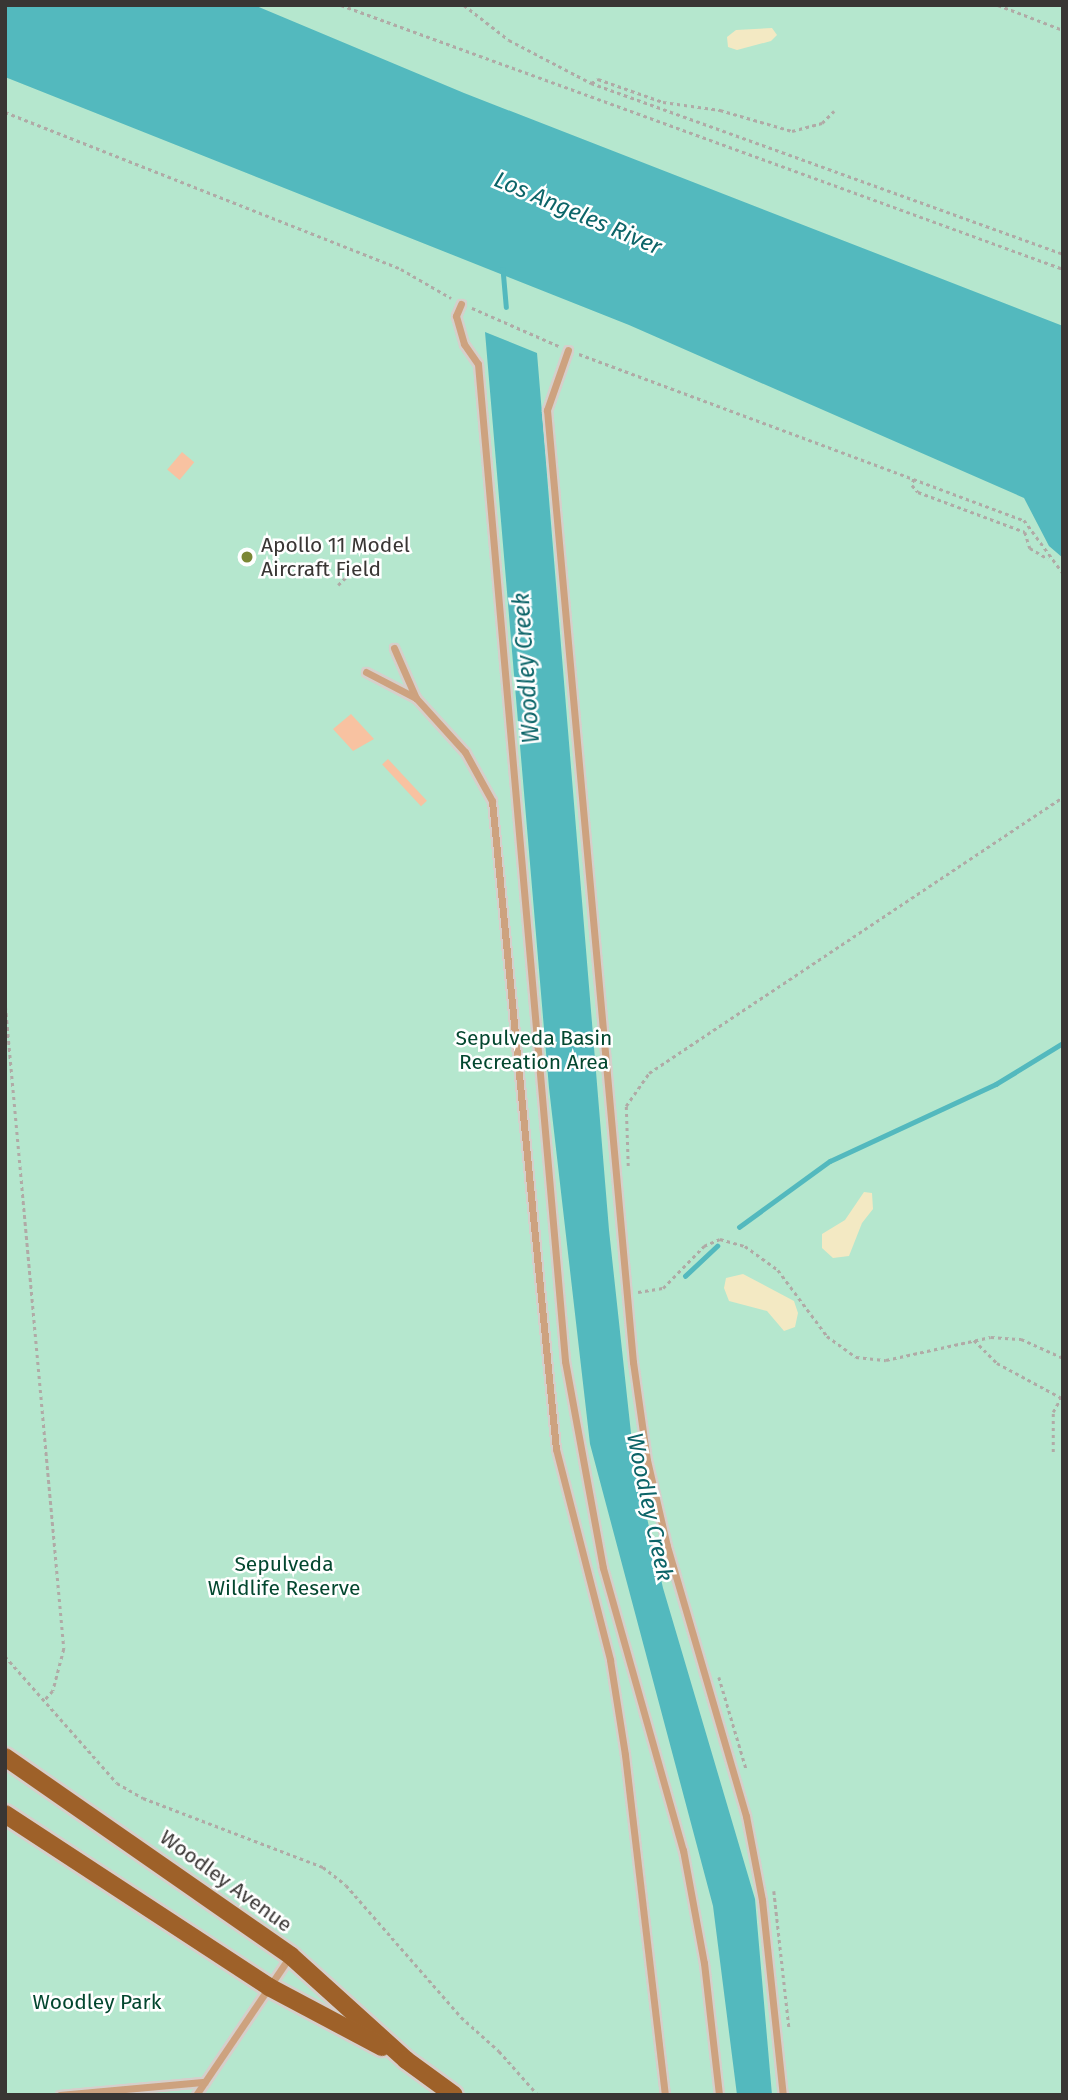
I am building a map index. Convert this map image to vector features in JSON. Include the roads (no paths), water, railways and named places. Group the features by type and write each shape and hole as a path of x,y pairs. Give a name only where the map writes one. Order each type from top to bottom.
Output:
{"main road":[{"name":"Woodley Avenue","path":"5,1757 290,1956 406,2060 454,2095"},
{"name":"Woodley Avenue","path":"5,1814 269,1987 406,2060"}],"lane":[{"path":"461,303 456,316 464,344 478,364 565,1361 603,1568 683,1850 704,1963 719,2095"},
{"path":"568,349 547,410 633,1362 647,1460 667,1546 746,1816 762,1900 783,2095"},
{"path":"394,648 416,698 480,771 492,801 556,1449 617,1701 665,2095"},
{"path":"366,671 416,698"},
{"path":"196,2095 290,1956"},
{"path":"60,2095 204,2082"}],"water":[{"name":"Los Angeles River","path":"5,5 254,5 464,93 1063,326 1063,558 1049,546 1024,498 629,325 5,77"},
{"path":"485,332 537,353 609,1230 634,1461 663,1588 755,1899 772,2095 737,2095 713,1906 590,1444 549,1088"}],"waterway":[{"name":"Woodley Creek","path":"503,269 506,307"},
{"path":"739,1227 830,1161 996,1084 1063,1043"},
{"path":"685,1276 717,1246"}],"place":[{"name":"Apollo 11 Model Aircraft Field","path":"247,557"}],"park label":[{"name":"Sepulveda Basin Recreation Area","path":"534,1050"},
{"name":"Sepulveda Wildlife Reserve","path":"284,1576"},
{"name":"Woodley Park","path":"97,2002"}]}
